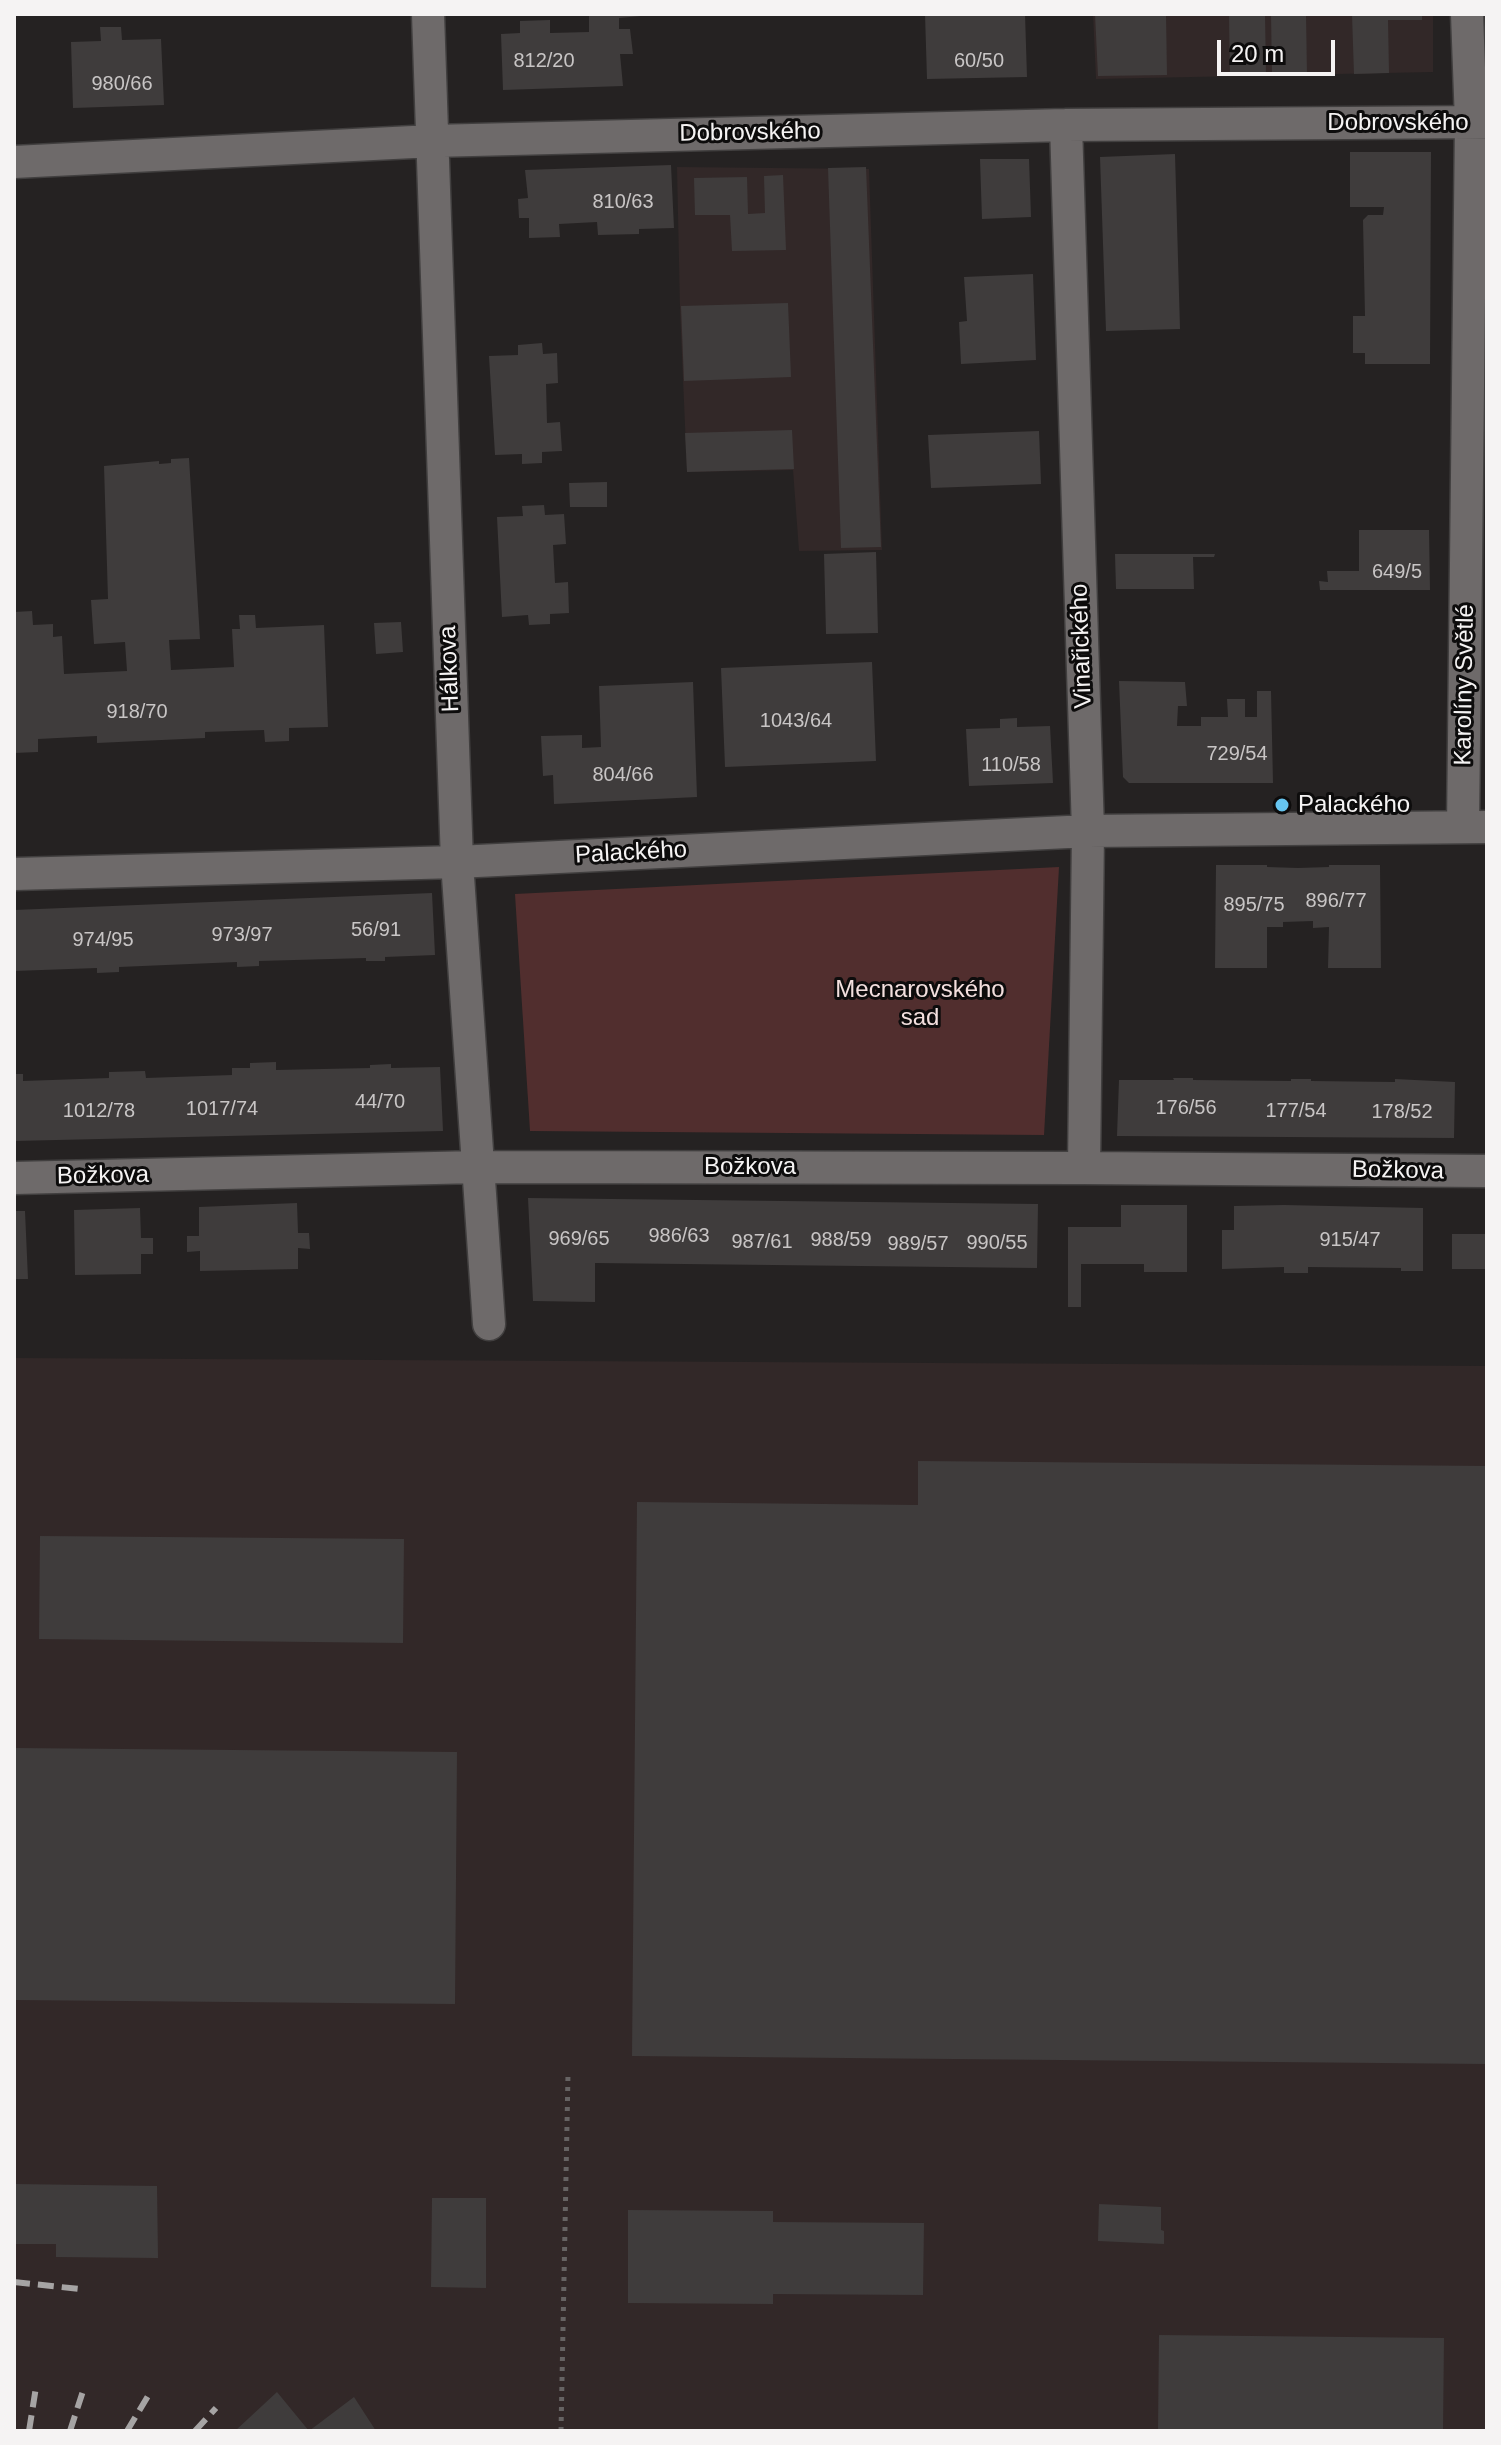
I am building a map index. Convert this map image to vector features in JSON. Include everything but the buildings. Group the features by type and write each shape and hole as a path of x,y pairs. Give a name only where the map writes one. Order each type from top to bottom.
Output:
{"street":[{"name":"Hálkova","path":"428,14 457,862 489,1324"},
{"name":"Karolíny Světlé","path":"1467,14 1479,122 1475,827"},
{"name":"Dobrovského","path":"14,162 433,141 1066,125 1479,122"},
{"name":"Vinařického","path":"1066,125 1088,831 1084,1168"},
{"name":"Palackého","path":"14,874 457,862 1088,831 1475,827"},
{"name":"Božkova","path":"14,1178 477,1167 1487,1171"}],"path":[{"path":"561,2431 568,2074"}],"shaded area":[{"path":"1093,14 1433,14 1433,72 1096,79"},
{"path":"677,167 869,169 882,550 799,551 793,470 687,472"},
{"path":"14,1358 1487,1366 1487,2431 14,2431"}],"green space":[{"name":"Mecnarovského sad","path":"1059,867 1044,1135 530,1131 515,894"}],"railway":[{"path":"14,2282 79,2289"},
{"path":"29,2431 36,2387"},
{"path":"70,2431 83,2391"},
{"path":"127,2431 151,2391"},
{"path":"195,2431 216,2408"}],"place":[{"name":"Palackého","path":"1282,805"}]}
